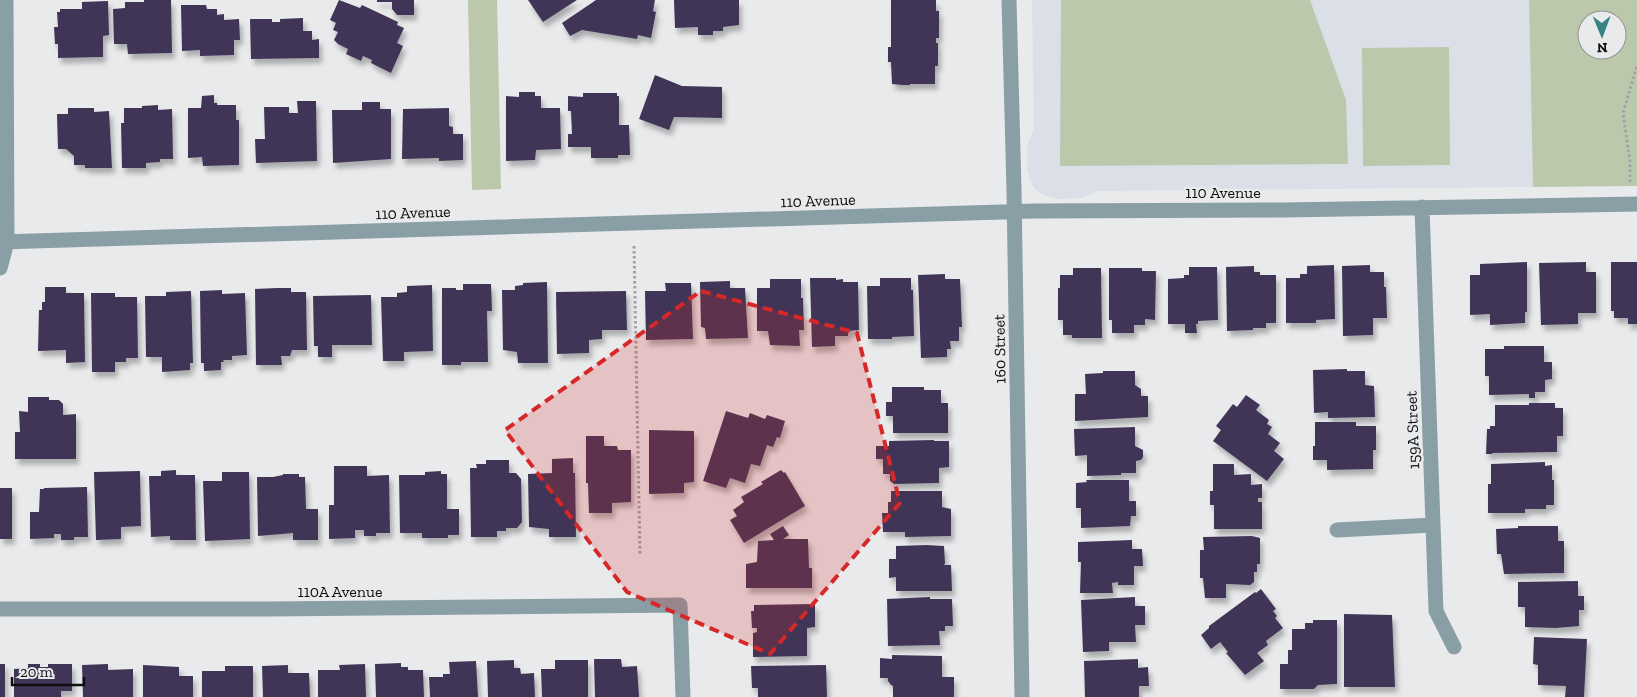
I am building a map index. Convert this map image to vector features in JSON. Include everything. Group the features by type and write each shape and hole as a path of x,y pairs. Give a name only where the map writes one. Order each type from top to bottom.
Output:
{"street":[{"path":"0,268 4,242 6,0"},
{"name":"160 Street","path":"1009,0 1022,697"},
{"name":"110 Avenue","path":"4,242 1014,212 1637,204"},
{"name":"159A Street","path":"1422,207 1436,611 1454,647"},
{"path":"1337,530 1433,525"},
{"name":"110A Avenue","path":"0,609 269,609 680,605 682,697"}],"path":[{"path":"1630,182 1630,162 1623,113 1637,66"},
{"path":"634,246 640,556"}],"highlighted area":[{"path":"701,291 857,333 900,503 770,654 627,592 505,430"}],"shaded area":[{"path":"1032,0 1529,0 1533,187 1097,191 1082,198 1059,199 1046,196 1036,190 1027,170 1027,145 1034,130"}],"green space":[{"path":"468,0 497,0 501,189 472,190"},
{"path":"1061,0 1310,0 1346,100 1348,164 1060,166"},
{"path":"1529,0 1637,0 1637,186 1533,187"},
{"path":"1449,47 1450,165 1363,166 1362,48"}],"building":[{"path":"144,0 171,0 172,53 128,54 127,44 114,44 113,9 125,8 125,2 144,2"},
{"path":"339,0 360,8 362,5 398,22 397,25 404,28 397,43 403,46 391,73 371,63 372,60 363,56 361,61 346,54 348,49 334,40 338,32 333,30 336,23 330,20"},
{"path":"377,0 414,0 414,15 397,15 392,9 392,2 377,2"},
{"path":"528,0 577,0 543,22"},
{"path":"596,0 655,0 653,11 656,12 651,38 638,35 637,39 582,30 570,36 562,23"},
{"path":"674,0 739,0 739,25 723,27 723,31 713,31 713,35 698,35 698,27 675,28"},
{"path":"891,0 936,0 936,11 939,11 939,38 936,38 936,43 938,43 938,66 935,66 935,84 892,84 891,62 888,62 888,47 891,47"},
{"path":"108,1 109,35 103,36 103,57 58,58 58,44 55,44 54,27 58,27 57,12 60,12 60,9 82,9 82,2"},
{"path":"181,5 206,5 207,9 217,9 217,15 224,14 224,20 239,19 240,40 234,40 234,55 200,56 200,50 182,51"},
{"path":"303,18 303,31 312,31 312,40 319,39 319,58 251,59 250,19 272,19 272,22 280,22 280,19"},
{"path":"655,75 682,86 722,87 722,118 674,117 669,130 639,119"},
{"path":"519,92 535,92 535,96 541,96 541,108 560,108 561,149 536,150 535,160 506,161 506,96 519,97"},
{"path":"583,93 617,93 617,96 619,96 619,125 629,125 630,155 618,155 618,158 591,158 591,147 568,147 568,134 572,134 571,111 568,111 568,96 583,97"},
{"path":"214,95 214,103 217,103 217,105 236,105 236,120 239,120 239,165 203,166 202,157 188,158 188,108 201,108 202,96"},
{"path":"297,101 316,101 317,161 256,163 255,139 265,139 264,107 289,107 289,113 298,113"},
{"path":"362,102 380,102 380,109 391,109 391,159 333,163 332,110 362,110"},
{"path":"158,105 158,110 172,109 173,159 160,159 160,162 146,163 146,168 122,168 121,123 124,123 124,108 142,108 142,106"},
{"path":"68,108 94,108 94,112 109,111 112,168 85,168 85,165 74,165 74,156 66,149 58,149 57,114 68,114"},
{"path":"449,108 449,126 453,127 453,134 463,134 463,160 439,161 439,158 402,159 403,109"},
{"path":"1527,262 1527,312 1525,312 1525,323 1490,325 1490,314 1470,315 1470,275 1480,275 1480,264"},
{"path":"1586,262 1586,272 1596,272 1596,313 1578,313 1578,324 1541,325 1539,263"},
{"path":"1611,262 1637,262 1637,324 1628,324 1628,318 1614,318 1614,311 1611,311"},
{"path":"1334,265 1335,319 1316,320 1316,323 1286,323 1286,278 1300,278 1300,274 1307,274 1307,266"},
{"path":"1370,265 1370,272 1384,272 1387,318 1373,318 1373,335 1343,336 1342,266"},
{"path":"1254,266 1254,272 1260,272 1260,275 1276,275 1276,323 1266,323 1266,328 1227,331 1226,267"},
{"path":"1189,267 1217,267 1218,320 1198,321 1198,324 1196,324 1197,333 1185,333 1185,324 1168,324 1168,279 1184,278 1184,275 1189,275"},
{"path":"1073,268 1101,268 1102,338 1072,338 1072,335 1063,335 1063,320 1058,320 1058,288 1060,288 1060,275 1073,275"},
{"path":"1109,268 1142,268 1142,271 1156,271 1155,320 1145,319 1145,325 1134,325 1134,333 1112,333 1112,320 1109,320"},
{"path":"945,274 945,279 960,279 962,327 959,327 959,341 950,341 951,349 947,349 947,357 921,358 918,275"},
{"path":"810,278 836,278 836,280 843,279 843,282 858,282 859,330 848,331 848,336 835,336 835,346 812,347"},
{"path":"880,278 911,278 914,336 892,337 892,339 868,339 867,286 880,286"},
{"path":"770,279 801,279 804,330 799,330 800,346 770,345 768,331 757,331 757,288 770,288"},
{"path":"730,281 730,288 745,288 748,338 706,339 705,328 701,327 700,282"},
{"path":"547,282 548,363 518,363 517,352 503,350 502,290 515,290 515,286 523,285 523,283"},
{"path":"665,283 691,283 693,339 646,340 645,291 666,291"},
{"path":"463,284 491,284 492,311 487,311 488,362 461,362 461,365 442,365 442,288 463,290"},
{"path":"432,285 433,351 404,352 404,361 383,361 381,297 397,297 397,293 407,292 407,286"},
{"path":"45,287 66,287 66,293 84,293 85,362 66,363 66,350 38,351 39,310 42,310 42,302 45,302"},
{"path":"291,288 291,292 306,292 307,350 292,350 290,356 281,356 282,365 256,365 255,289"},
{"path":"222,290 222,294 245,293 247,355 232,356 232,360 223,360 224,362 221,362 221,370 204,371 204,363 201,363 200,291"},
{"path":"191,291 193,363 190,363 190,370 162,372 162,357 146,357 145,296 166,296 166,292"},
{"path":"626,291 627,330 602,330 602,339 589,340 589,353 557,354 556,292"},
{"path":"91,293 115,293 115,297 137,297 138,358 126,358 126,362 115,362 115,372 92,372"},
{"path":"371,295 372,345 332,345 332,357 318,357 318,346 314,346 313,296"},
{"path":"1504,346 1544,346 1544,362 1552,362 1552,379 1545,380 1545,392 1535,392 1535,398 1529,398 1529,394 1489,395 1489,376 1485,376 1485,349 1504,349"},
{"path":"1347,369 1347,371 1365,371 1365,385 1374,386 1375,417 1328,418 1328,412 1314,413 1313,370"},
{"path":"1103,371 1135,371 1135,385 1141,389 1141,396 1148,396 1148,417 1075,421 1075,394 1086,394 1085,374 1103,373"},
{"path":"892,387 924,387 924,390 941,390 941,403 948,403 948,433 893,433 893,416 886,416 886,402 892,402"},
{"path":"1246,395 1260,405 1256,410 1269,420 1267,424 1272,427 1268,434 1280,443 1274,451 1284,459 1267,481 1213,441 1221,430 1216,426 1233,404 1237,407"},
{"path":"28,397 49,397 49,400 59,400 63,404 63,415 76,414 76,459 15,459 15,432 20,432 19,411 28,412"},
{"path":"1529,403 1555,403 1555,408 1563,408 1563,436 1557,436 1557,452 1486,454 1487,429 1490,429 1490,426 1495,426 1495,405 1529,405"},
{"path":"726,411 748,418 750,413 765,419 767,415 785,421 780,438 777,437 773,447 767,445 760,466 751,464 745,483 730,478 726,488 703,481"},
{"path":"1315,422 1356,422 1356,426 1376,426 1376,450 1373,450 1373,469 1327,470 1327,460 1313,460"},
{"path":"1135,427 1135,446 1143,450 1143,457 1141,460 1136,461 1136,473 1087,476 1087,455 1075,456 1074,429"},
{"path":"649,430 694,431 694,482 684,483 684,493 649,494"},
{"path":"586,436 604,436 604,446 617,446 618,450 631,450 631,502 612,503 612,513 589,513 588,483 586,483"},
{"path":"889,441 949,441 949,467 939,468 939,483 894,484 890,481 890,474 883,474 883,459 876,459 876,446 889,446"},
{"path":"573,458 576,537 549,537 549,529 529,527 528,474 552,473 552,459"},
{"path":"486,460 509,460 509,473 516,473 521,479 522,522 517,528 506,528 506,531 497,531 497,537 471,537 470,468 477,468 476,464 486,464"},
{"path":"1545,462 1545,466 1552,465 1554,505 1546,505 1546,509 1525,509 1525,513 1488,513 1488,484 1491,484 1491,464"},
{"path":"1213,464 1234,464 1234,475 1251,474 1251,485 1262,484 1262,498 1258,498 1258,502 1262,502 1262,529 1214,529 1214,505 1210,505 1210,491 1213,491"},
{"path":"334,466 367,466 367,476 389,475 390,533 376,533 376,536 364,536 364,530 355,530 355,538 329,539 329,505 334,505"},
{"path":"176,470 176,475 195,475 196,540 170,540 170,536 151,537 149,476 161,476 161,471"},
{"path":"781,470 785,472 805,506 744,543 730,520 737,516 733,510 744,502 741,497 763,484 761,482"},
{"path":"140,471 141,526 121,527 121,539 96,540 94,472"},
{"path":"441,471 441,474 447,474 447,509 459,509 459,535 448,535 448,538 422,538 422,533 400,533 399,475 425,475 425,472"},
{"path":"222,472 249,472 250,539 205,541 203,481 222,481"},
{"path":"283,474 299,474 299,477 305,477 306,509 318,509 318,540 293,540 293,533 258,536 257,477 273,477"},
{"path":"1086,480 1129,480 1129,501 1136,501 1136,516 1131,516 1130,526 1081,528 1081,508 1076,508 1076,483 1087,482"},
{"path":"87,487 88,537 74,537 74,540 61,540 61,534 54,534 54,538 30,539 30,512 39,512 40,489"},
{"path":"0,488 12,488 12,539 0,539"},
{"path":"891,491 942,491 942,507 951,509 951,536 905,537 905,532 883,532 882,513 888,513"},
{"path":"783,526 789,535 783,539 808,539 809,568 812,568 812,588 746,588 746,564 757,562 758,541 774,540 770,534"},
{"path":"1518,526 1558,526 1558,541 1564,541 1564,573 1504,574 1501,554 1497,554 1496,529 1518,528"},
{"path":"1252,536 1260,538 1260,564 1257,564 1257,572 1254,572 1254,582 1250,585 1226,584 1226,598 1205,598 1203,578 1200,578 1200,550 1204,550 1203,537"},
{"path":"1132,540 1132,549 1142,549 1143,566 1134,566 1134,585 1118,585 1118,582 1112,583 1113,593 1080,593 1081,562 1078,562 1078,542"},
{"path":"896,546 944,546 944,565 951,565 952,591 896,591 896,577 889,578 889,559 896,559"},
{"path":"1578,581 1578,596 1584,596 1584,610 1579,610 1579,626 1556,628 1525,627 1525,607 1518,607 1518,582"},
{"path":"1261,589 1276,609 1273,611 1277,616 1275,618 1283,628 1266,641 1268,645 1257,653 1264,661 1245,675 1226,653 1228,652 1220,642 1211,649 1201,635 1209,626"},
{"path":"930,597 930,599 952,599 953,626 945,626 945,631 939,631 940,645 888,646 887,599"},
{"path":"1135,597 1135,606 1145,606 1145,625 1135,625 1136,642 1109,642 1109,651 1083,652 1081,600"},
{"path":"815,604 815,627 807,628 807,656 753,657 753,633 757,632 757,628 752,628 751,611 754,611 754,605"},
{"path":"1344,614 1392,615 1395,687 1344,687"},
{"path":"1313,620 1337,620 1337,684 1318,685 1314,689 1280,689 1280,664 1288,664 1288,650 1292,650 1292,629 1305,629 1305,623 1313,623"},
{"path":"1534,637 1587,639 1584,697 1565,697 1566,686 1538,685 1538,665 1533,664"},
{"path":"892,655 942,656 942,677 954,677 954,697 893,697 893,686 888,681 888,678 880,678 880,658 892,659"},
{"path":"594,659 621,659 622,667 637,666 639,697 595,697"},
{"path":"1138,659 1138,668 1148,667 1149,686 1139,686 1139,697 1085,697 1084,661"},
{"path":"514,660 514,668 520,668 521,674 534,673 535,697 488,697 487,661"},
{"path":"555,660 588,660 588,697 542,697 541,669 555,669"},
{"path":"476,661 478,697 430,697 429,677 443,677 443,674 450,674 449,662"},
{"path":"401,663 401,667 408,667 408,670 423,670 424,697 376,697 375,664"},
{"path":"0,664 5,664 5,697 0,697"},
{"path":"28,664 40,664 40,667 48,667 48,664 72,664 72,691 61,691 61,697 14,697 14,669 28,668"},
{"path":"108,664 108,670 133,669 133,697 83,697 82,665"},
{"path":"365,664 366,697 318,697 318,670 340,670 339,665"},
{"path":"143,665 179,667 179,676 193,676 193,697 143,697"},
{"path":"288,665 288,673 309,673 310,697 263,697 262,666"},
{"path":"826,665 827,697 758,697 758,688 752,688 751,666"},
{"path":"225,666 253,666 253,697 202,697 202,671 225,671"}]}
